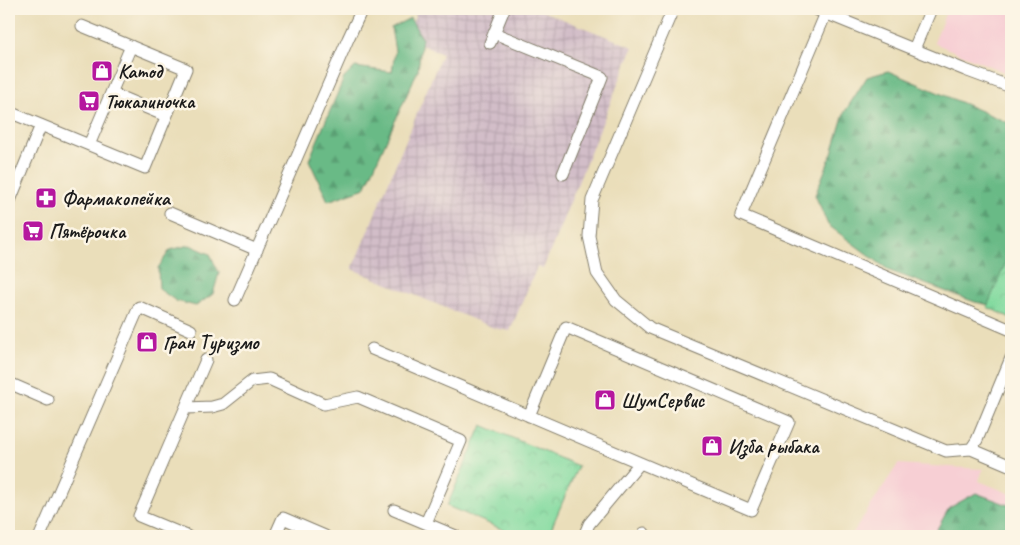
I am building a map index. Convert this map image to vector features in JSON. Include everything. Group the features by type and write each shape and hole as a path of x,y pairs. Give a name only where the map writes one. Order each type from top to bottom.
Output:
{"lane":[{"path":"235,300 362,9"},
{"path":"504,9 492,38 602,77 563,174"},
{"path":"673,9 592,200 589,236 596,273 616,300 650,328 946,451 971,449 1011,466"},
{"path":"914,49 931,9"},
{"path":"1011,88 821,11 741,215 1011,330"},
{"path":"9,112 145,168 186,69 82,26"},
{"path":"89,145 131,46"},
{"path":"111,93 166,116"},
{"path":"9,203 41,125"},
{"path":"170,212 257,250"},
{"path":"40,536 139,307 191,330"},
{"path":"372,349 529,416 751,510 789,422 566,327 529,416"},
{"path":"971,449 1011,358"},
{"path":"187,536 139,516 206,360"},
{"path":"186,408 212,407 222,404 252,381 269,380 324,404 358,397 461,441 426,523"},
{"path":"9,383 48,400"},
{"path":"584,536 589,524 640,463"},
{"path":"394,510 456,536"},
{"path":"275,536 283,518 325,536"}],"shaded area":[{"path":"418,9 537,9 633,47 543,269 537,267 510,331 494,328 352,269 442,54 406,38"},
{"path":"947,9 1011,9 1011,75 934,43"},
{"path":"898,464 983,469 979,481 1011,494 1011,536 851,536"}],"green space":[{"path":"410,18 422,38 418,70 365,188 328,201 309,160 344,78 355,67 392,72 395,51 391,28"},
{"path":"888,71 1011,124 1011,303 995,306 975,302 890,271 828,225 815,195 832,153 844,113 867,77"},
{"path":"190,245 210,254 219,273 213,294 196,306 176,301 159,289 158,268 170,250"},
{"path":"1011,250 1011,318 987,307"},
{"path":"482,425 578,466 548,536 518,536 447,506"},
{"path":"976,493 1011,506 1011,536 933,536 949,508"}],"place":[{"name":"Катод","path":"102,71"},
{"name":"Тюкалиночка","path":"89,101"},
{"name":"Фармакопейка","path":"46,198"},
{"name":"Пятёрочка","path":"33,231"},
{"name":"Гран Туризмо","path":"147,342"},
{"name":"ШумСервис","path":"605,400"},
{"name":"Изба рыбака","path":"712,446"}]}
